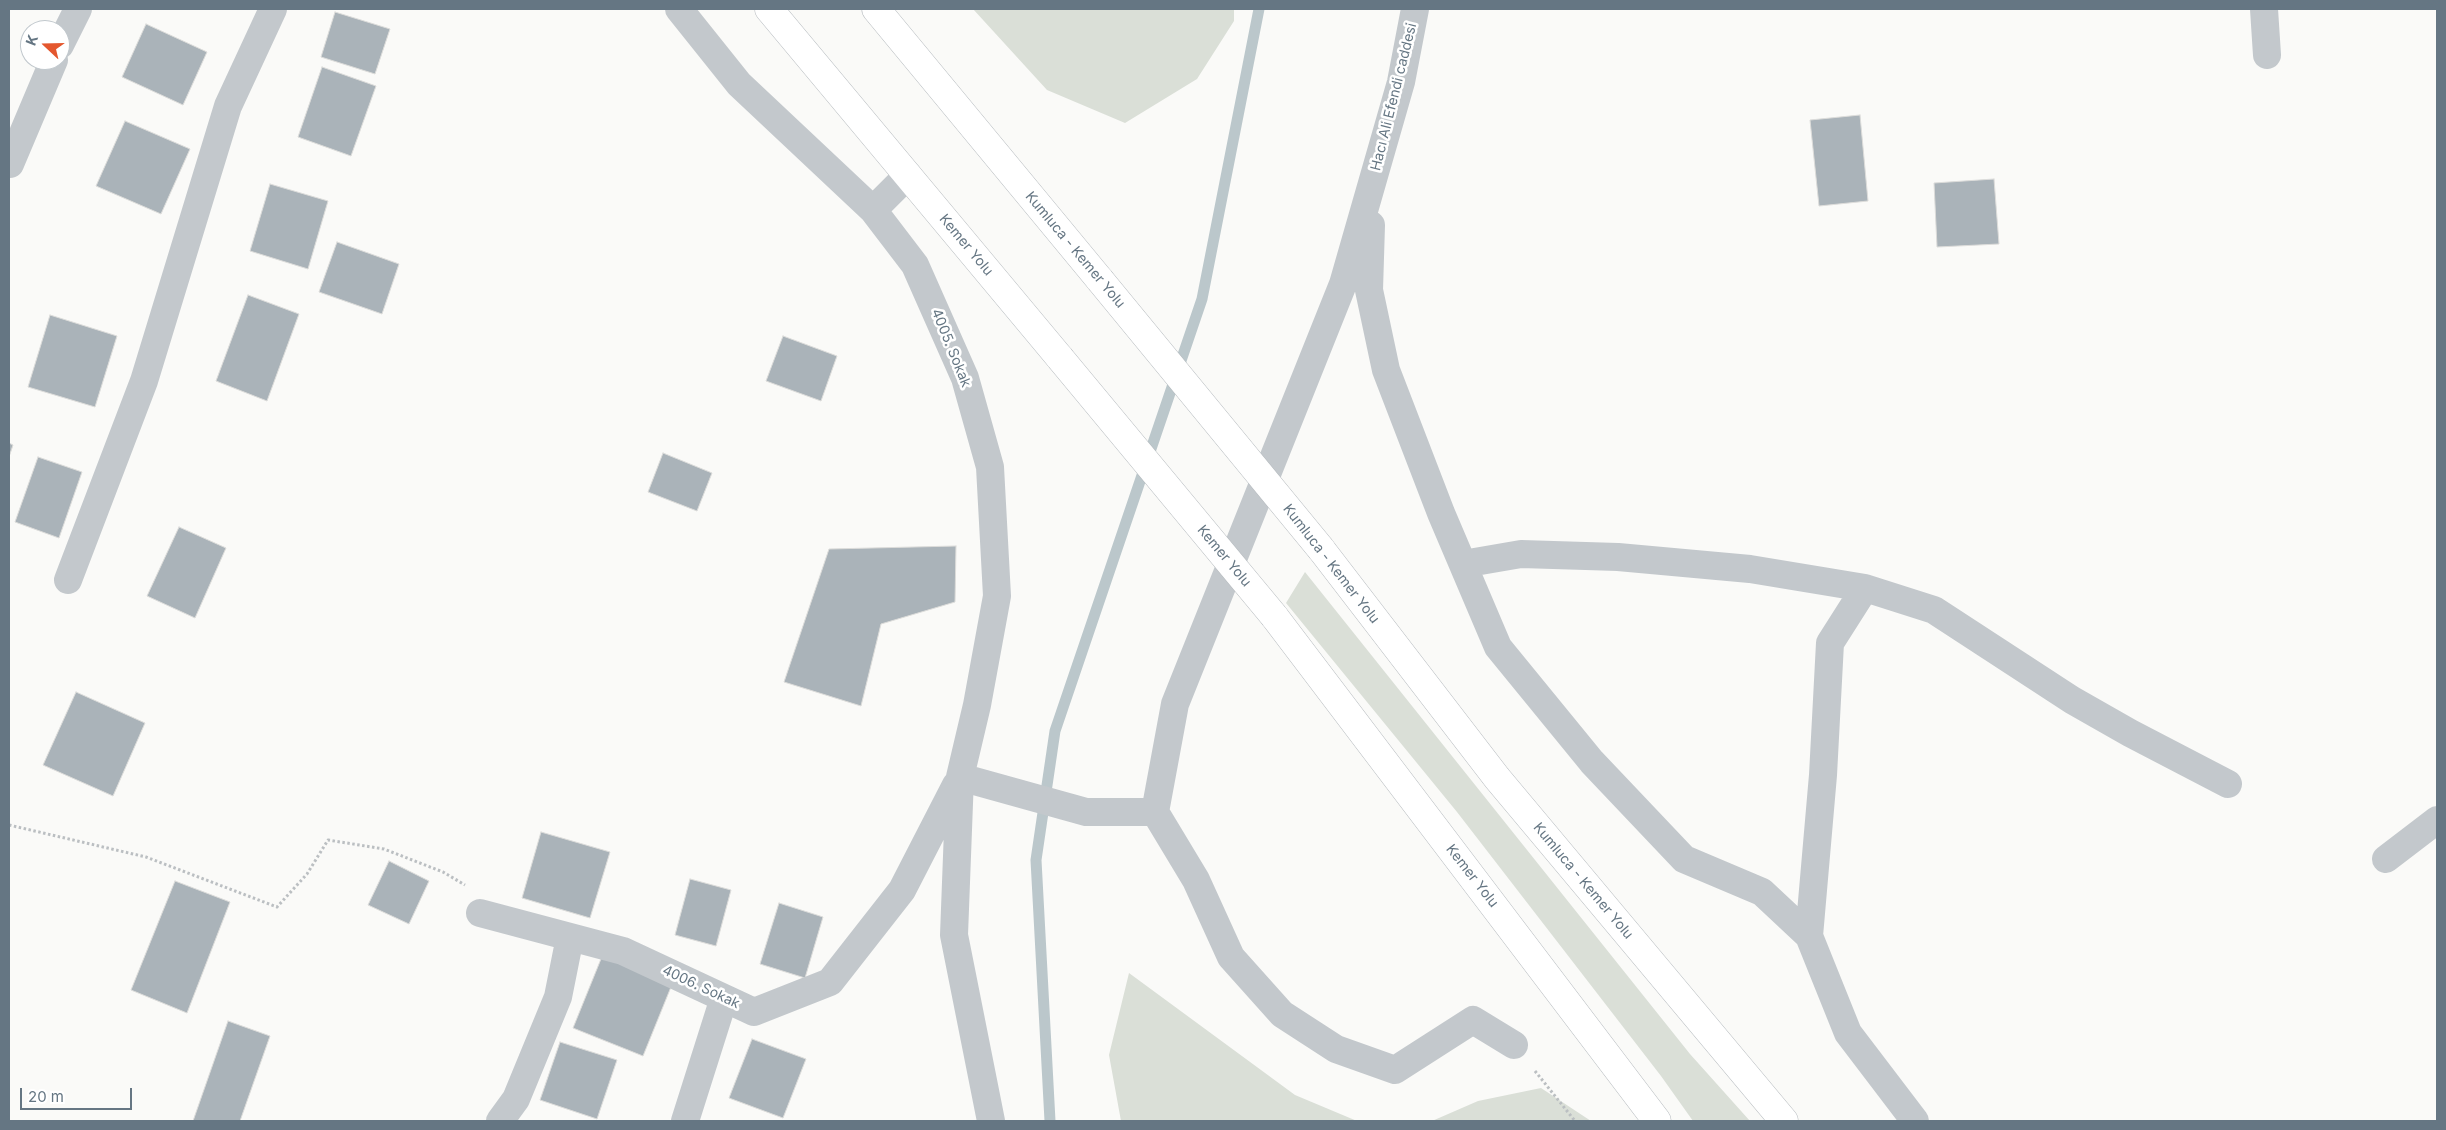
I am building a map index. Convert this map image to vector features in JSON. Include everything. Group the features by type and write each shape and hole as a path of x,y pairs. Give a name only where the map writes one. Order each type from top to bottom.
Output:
{"highway":[{"name":"Kemer Yolu","path":"769,9 1274,616 1657,1121"},
{"name":"Kumluca - Kemer Yolu","path":"876,9 1321,548 1496,778 1784,1121"}],"street":[{"path":"70,25 78,9"},
{"path":"68,580 144,381 228,106 273,9"},
{"name":"4005. Sokak","path":"679,9 739,84 873,210 916,265 965,378 990,466 996,596 977,705 960,777"},
{"name":"Hacı Ali Efendi caddesi","path":"1372,186 1400,82 1416,9"},
{"path":"2264,9 2267,55"},
{"path":"10,164 50,70"},
{"path":"873,210 908,175"},
{"path":"1372,186 1369,290 1386,370 1463,564 1498,646 1592,762 1684,859 1762,892 1809,936 1848,1033 1915,1121"},
{"path":"1372,186 1343,284 1175,704 1155,812 1196,880 1231,957 1282,1014 1336,1049 1395,1070 1473,1020 1514,1045"},
{"path":"1463,564 1521,554 1618,557 1750,569 1865,588 1934,610 2072,700 2130,733 2228,784"},
{"path":"1809,936 1823,775 1830,643 1865,588"},
{"path":"991,1121 954,935 960,777 999,786 1086,812 1155,812"},
{"name":"4006. Sokak","path":"480,913 623,951 754,1012 830,982 902,890 960,777"},
{"path":"2386,859 2437,820"},
{"path":"500,1121 516,1099 558,997 570,937"},
{"path":"685,1121 724,998"}],"path":[{"path":"9,825 146,857 277,908 307,874 328,840 384,849 443,872 465,885 480,913"},
{"path":"1514,1045 1575,1121"}],"shaded area":[{"path":"973,9 1234,9 1234,21 1197,79 1125,123 1047,90"},
{"path":"1305,572 1690,1054 1750,1121 1693,1121 1661,1076 1457,812 1286,603"},
{"path":"1129,973 1295,1095 1357,1121 1121,1121 1109,1055"},
{"path":"1541,1088 1591,1121 1432,1121 1478,1101"}],"building":[{"path":"335,12 390,29 375,74 321,57"},
{"path":"146,24 207,52 183,105 122,77"},
{"path":"322,67 376,86 351,156 298,137"},
{"path":"1860,115 1868,201 1819,206 1810,120"},
{"path":"125,121 190,149 161,214 96,186"},
{"path":"1994,179 1999,244 1937,247 1934,183"},
{"path":"270,184 328,201 308,269 250,251"},
{"path":"337,242 399,264 382,314 319,292"},
{"path":"248,295 299,314 267,401 216,381"},
{"path":"50,315 117,336 95,407 28,387"},
{"path":"783,336 837,356 821,401 766,381"},
{"path":"9,443 13,445 9,457"},
{"path":"663,453 712,473 697,511 648,492"},
{"path":"38,457 82,472 59,538 15,522"},
{"path":"179,527 226,548 195,618 147,596"},
{"path":"956,546 955,602 881,624 861,706 784,682 829,549"},
{"path":"76,692 145,723 113,796 43,765"},
{"path":"541,832 610,852 590,918 522,898"},
{"path":"389,861 429,881 409,924 368,905"},
{"path":"690,879 731,890 716,946 675,935"},
{"path":"175,881 230,902 187,1013 131,990"},
{"path":"779,903 823,917 805,978 760,964"},
{"path":"603,954 673,982 643,1056 573,1028"},
{"path":"228,1021 270,1036 240,1121 193,1121"},
{"path":"752,1039 806,1059 783,1118 729,1098"},
{"path":"560,1042 617,1060 597,1119 540,1100"}],"waterway":[{"path":"1050,1121 1036,860 1055,731 1202,299 1259,9"}]}
